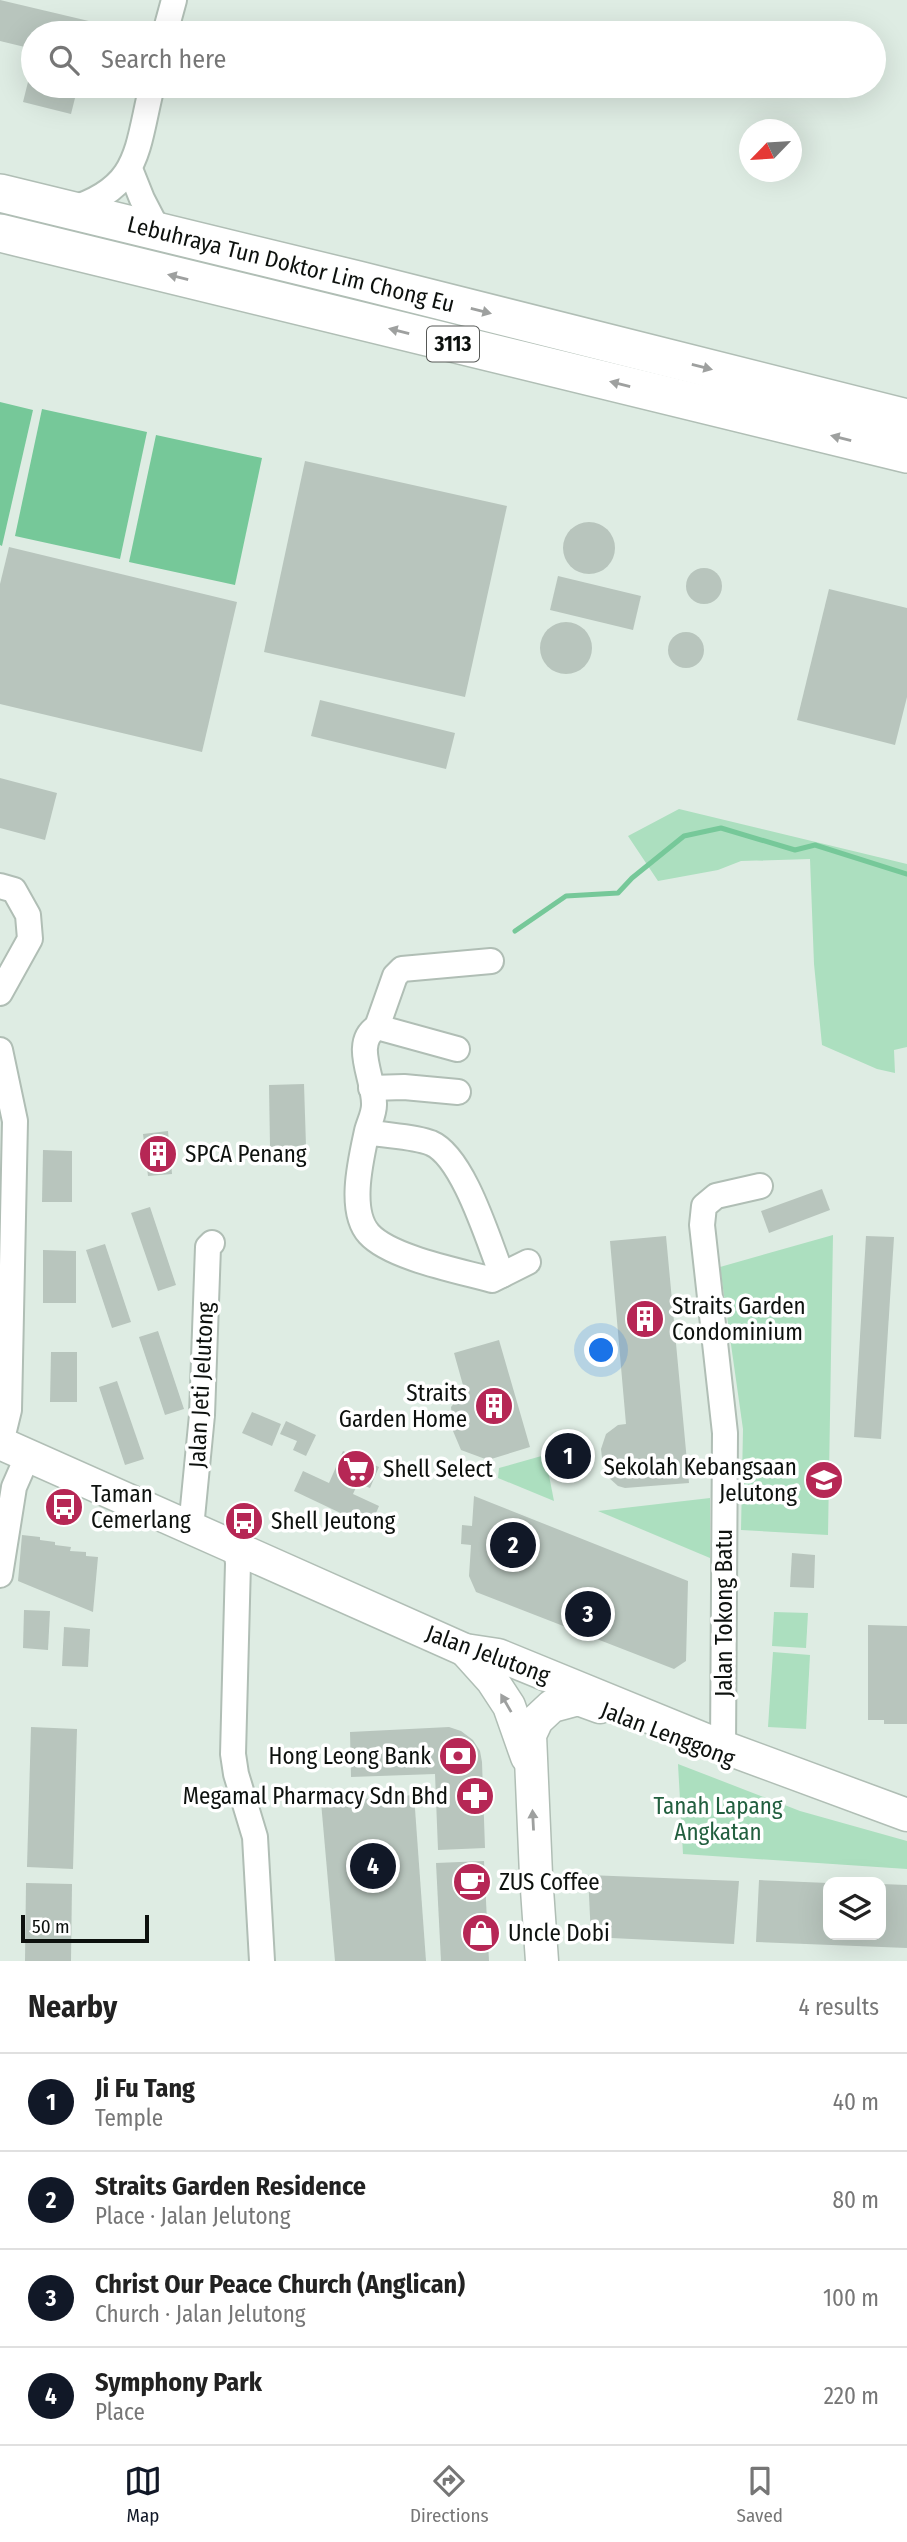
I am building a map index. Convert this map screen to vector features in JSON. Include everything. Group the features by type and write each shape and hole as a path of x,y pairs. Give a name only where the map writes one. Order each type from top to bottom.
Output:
{"highway":[{"name":"Lebuhraya Tun Doktor Lim Chong Eu","path":"0,193 158,230 907,418"},
{"name":"Lebuhraya Tun Doktor Lim Chong Eu","path":"0,233 907,454"}],"main road":[{"name":"Jalan Jelutong","path":"10,1447 465,1650 498,1655 723,1747 907,1815"},
{"name":"Jalan Lenggong","path":"465,1650 492,1680 509,1706 530,1765"},
{"name":"Jalan Lenggong","path":"542,1961 530,1735 537,1720 552,1706 578,1699 833,1799 845,1793"}],"street":[{"path":"168,21 174,0"},
{"path":"68,210 101,196 118,184 130,169 149,98"},
{"path":"130,169 158,230"},
{"path":"0,886 14,890 28,915 30,939 0,993"},
{"path":"491,961 402,969 396,976 377,1027 369,1032 364,1044 374,1106 358,1188 358,1212 361,1223 369,1234 382,1244 424,1261 492,1280 528,1262"},
{"path":"377,1027 457,1049"},
{"path":"0,1050 15,1121 9,1410 14,1487 0,1575"},
{"path":"371,1088 404,1087 458,1092"},
{"path":"367,1132 430,1143 442,1149 464,1181 502,1275"},
{"name":"Jalan Tokong Batu","path":"723,1747 725,1433 702,1224 704,1206 716,1196 760,1186"},
{"name":"Jalan Jeti Jelutong","path":"191,1528 202,1415 208,1247 212,1243"},
{"path":"236,1548 233,1754 236,1774 255,1837 262,1961"}],"green space":[{"path":"679,809 907,864 907,1047 894,1050 895,1073 877,1069 822,1045 814,964 810,859 741,861 718,870 658,881 628,836"},
{"path":"833,1235 828,1535 741,1530 743,1429 720,1267"},
{"path":"545,1455 554,1501 498,1478 499,1468"},
{"path":"710,1498 710,1558 598,1511"},
{"path":"774,1612 808,1613 806,1648 772,1646"},
{"path":"773,1652 810,1655 806,1729 768,1727"},
{"name":"Tanah Lapang Angkatan","path":"678,1764 800,1811 907,1841 907,1869 683,1854"}],"shaded area":[{"path":"0,402 33,410 2,546 0,545"},
{"path":"42,409 147,432 120,559 15,536"},
{"path":"156,435 262,458 235,585 129,562"}],"building":[{"path":"0,0 89,21 21,21 21,46 0,41"},
{"path":"24,98 75,98 71,114 23,102"},
{"path":"305,461 507,506 465,697 264,652"},
{"path":"589,522 599,524 607,530 613,538 613,558 607,566 599,572 589,574 579,572 571,566 565,558 563,548 565,538 571,530 579,524"},
{"path":"9,547 237,602 202,752 0,704 0,584"},
{"path":"704,568 716,574 722,586 716,598 704,604 692,598 686,586 692,574"},
{"path":"558,576 641,596 633,630 550,610"},
{"path":"829,589 907,608 907,697 895,745 797,720"},
{"path":"566,622 576,624 584,630 590,638 590,658 584,666 576,672 566,674 556,672 548,666 542,658 540,648 542,638 548,630 556,624"},
{"path":"686,632 698,638 704,650 698,662 686,668 674,662 668,650 674,638"},
{"path":"320,700 455,733 446,769 311,736"},
{"path":"0,778 57,793 45,840 0,828"},
{"path":"304,1084 306,1146 270,1147 269,1085"},
{"name":"SPCA Penang","path":"168,1131 172,1174 148,1176 143,1134"},
{"path":"43,1150 72,1151 72,1202 42,1202"},
{"path":"822,1189 830,1210 769,1233 761,1211"},
{"path":"150,1207 176,1285 158,1291 131,1213"},
{"path":"666,1236 689,1483 625,1488 618,1486 608,1477 603,1467 601,1449 606,1434 618,1425 626,1424 610,1241"},
{"path":"866,1236 894,1237 881,1439 854,1437"},
{"path":"105,1244 131,1322 112,1328 86,1250"},
{"path":"43,1250 76,1251 76,1303 43,1303"},
{"path":"158,1331 184,1409 165,1415 139,1337"},
{"name":"Straits Garden Home","path":"499,1340 530,1447 488,1460 461,1450 453,1431 451,1407 466,1396 454,1353"},
{"path":"51,1352 77,1352 77,1402 50,1402"},
{"path":"117,1381 144,1459 125,1465 99,1387"},
{"path":"252,1412 281,1424 272,1446 242,1433"},
{"path":"286,1421 316,1435 306,1456 293,1450 297,1441 280,1434"},
{"path":"574,1434 581,1465 578,1472 570,1475 563,1470 559,1471 555,1447 561,1446 560,1436"},
{"path":"343,1451 379,1467 370,1488 358,1483 353,1494 379,1506 370,1527 294,1491 303,1471 329,1483"},
{"path":"474,1496 688,1581 686,1661 674,1669 476,1592 469,1576 471,1545 461,1544 462,1525 472,1526"},
{"path":"22,1535 40,1537 40,1540 55,1542 55,1545 71,1547 70,1551 86,1552 86,1556 98,1557 93,1612 18,1581"},
{"path":"792,1553 815,1555 814,1588 790,1587"},
{"path":"24,1610 50,1611 48,1650 23,1648"},
{"path":"868,1625 907,1626 907,1724 884,1724 884,1720 868,1720"},
{"path":"64,1627 90,1629 88,1667 62,1666"},
{"path":"31,1727 77,1729 73,1869 27,1867"},
{"path":"449,1727 461,1731 473,1740 480,1751 485,1848 438,1850 435,1774 351,1777 350,1732"},
{"path":"414,1795 426,1961 335,1961 321,1802"},
{"path":"484,1861 489,1961 441,1961 436,1863"},
{"path":"588,1875 739,1881 734,1944 591,1937"},
{"path":"759,1880 823,1883 823,1940 886,1940 886,1884 907,1885 907,1948 756,1942"},
{"path":"26,1883 72,1884 71,1961 25,1961"}],"waterway":[{"path":"515,931 566,896 618,893 632,878 684,836 721,828 795,850 815,845 907,874"}],"place":[{"name":"SPCA Penang","path":"158,1154"},
{"name":"Straits Garden Condominium","path":"645,1319"},
{"name":"Straits Garden Home","path":"494,1406"},
{"name":"Ji Fu Tang","path":"568,1456"},
{"name":"Shell Select","path":"356,1469"},
{"name":"Sekolah Kebangsaan Jelutong","path":"824,1480"},
{"name":"Taman Cemerlang","path":"64,1507"},
{"name":"Shell Jeutong","path":"244,1521"},
{"name":"Straits Garden Residence","path":"513,1545"},
{"name":"Christ Our Peace Church (Anglican)","path":"588,1614"},
{"name":"Hong Leong Bank","path":"458,1756"},
{"name":"Megamal Pharmacy Sdn Bhd","path":"475,1796"},
{"name":"Symphony Park","path":"373,1866"},
{"name":"ZUS Coffee","path":"472,1882"},
{"name":"Uncle Dobi","path":"481,1933"}]}
